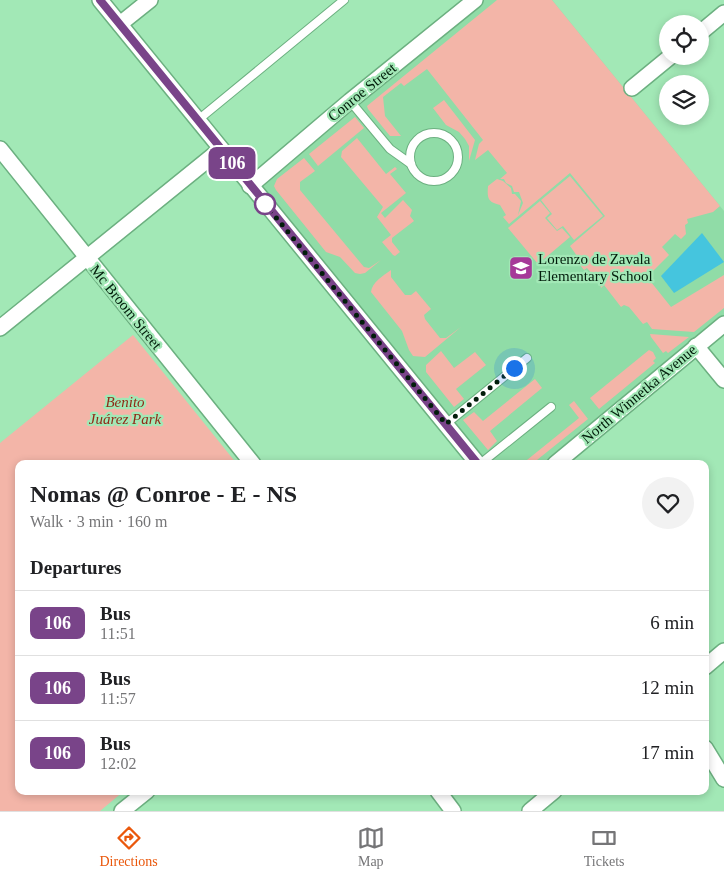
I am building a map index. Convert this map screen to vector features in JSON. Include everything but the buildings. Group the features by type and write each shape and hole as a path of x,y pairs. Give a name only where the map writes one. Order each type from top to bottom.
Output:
{"street":[{"path":"100,0 476,460"},
{"path":"120,24 150,0"},
{"name":"Conroe Street","path":"250,186 350,101 475,0"},
{"path":"709,26 724,13"},
{"path":"632,88 660,65"},
{"path":"0,328 221,149"},
{"name":"Mc Broom Street","path":"0,150 250,460"},
{"name":"North Winnetka Avenue","path":"560,460 724,324"},
{"path":"696,346 724,380"},
{"path":"709,664 724,651"},
{"path":"709,755 724,779"},
{"path":"132,808 143,795"},
{"path":"441,795 454,811"},
{"path":"530,811 549,795"}],"lane":[{"path":"198,120 344,0"},
{"path":"350,101 390,149 412,164 416,172 423,178 432,181 441,180 449,175 455,168 458,159 457,150 445,136 436,133 427,134 413,146 410,155 412,164"},
{"path":"446,424 527,358"},
{"path":"484,460 551,407"}],"shaded area":[{"name":"Lorenzo de Zavala Elementary School","path":"476,0 552,0 724,211 724,325 560,460 475,460 250,186"}],"green space":[{"path":"497,0 552,0 720,206 713,212 687,219 688,223 685,225 686,234 681,239 675,234 662,247 669,255 647,277 671,307 724,275 724,308 694,332 652,329 647,322 643,324 629,307 624,305 621,307 604,285 601,288 600,283 587,268 584,270 580,265 582,263 570,246 605,216 570,173 509,224 503,217 506,215 500,205 493,203 489,199 488,186 497,179 503,181 511,188 512,194 515,194 521,201 518,215 523,203 519,192 514,192 512,186 506,183 504,179 500,179 507,173 488,150 475,160 479,144 483,140 427,69 404,86 401,83 383,97 385,116 401,136 390,136 368,109 367,106"},
{"path":"444,100 475,140 469,161 469,146 465,139 459,132 446,125 433,108"},
{"path":"355,117 364,128 318,166 309,154"},
{"path":"357,138 386,174 395,167 397,169 390,174 406,193 381,213 385,218 403,200 412,210 410,216 414,221 392,238 392,242 400,252 395,256 382,242 391,235 377,217 383,207 341,157 342,151"},
{"path":"304,158 315,171 300,182 300,190 364,267 369,268 381,260 365,273 355,273 340,257 326,252 276,190 274,186 277,179"},
{"path":"570,176 603,216 574,240 563,226 557,230 547,218 552,214 541,200"},
{"path":"540,201 550,213 545,218 557,231 562,228 570,237 538,264 508,228"},
{"path":"391,270 391,277 405,295 411,295 416,291 431,309 424,315 425,319 440,338 446,338 461,327 425,357 413,356 402,331 371,292 376,282"},
{"path":"650,334 689,337 668,353 666,351 663,353"},
{"name":"Benito Juárez Park","path":"133,335 234,460 15,460 15,795 119,795 100,811 0,811 0,443"},
{"path":"649,350 653,352 656,358 653,361 655,363 599,409 590,398"},
{"path":"441,351 454,368 475,352 486,365 456,389 464,399 454,407 426,372 426,365"},
{"path":"535,379 542,388 490,431 497,441 488,450 463,420 474,412 483,421"},
{"path":"574,401 588,419 537,460 527,460 579,418 569,405"}],"water":[{"path":"702,233 724,262 674,293 661,276"}],"bus line":[{"name":"106","path":"100,0 475,460"}],"place":[{"name":"Lorenzo de Zavala Elementary School","path":"521,268"}],"route":[{"path":"265,204 446,424 514,368"}]}
